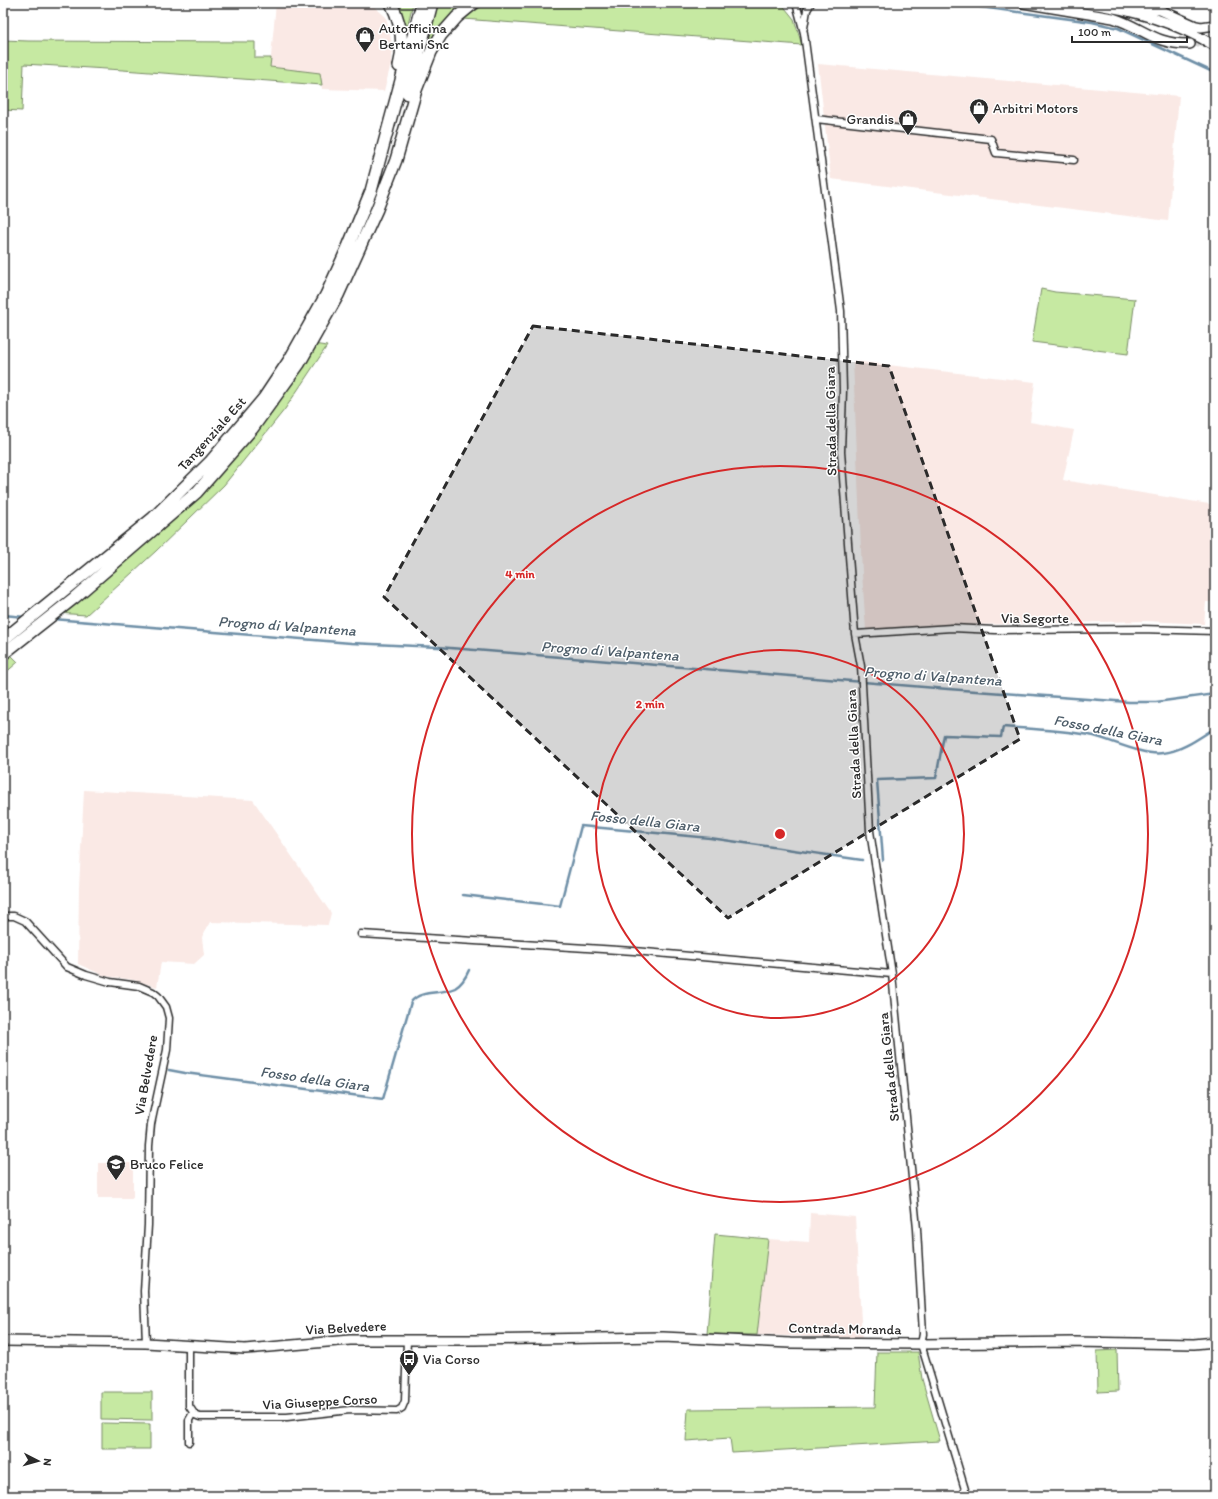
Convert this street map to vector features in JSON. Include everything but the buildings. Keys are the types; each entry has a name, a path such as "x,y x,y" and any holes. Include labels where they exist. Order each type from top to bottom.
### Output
{"highway":[{"path":"371,191 402,56 398,18 391,3"},
{"path":"371,191 422,3"},
{"path":"377,209 432,3"},
{"path":"377,209 396,160 416,90 431,52 441,36 457,17 474,3"},
{"name":"Tangenziale Est","path":"3,640 154,518 210,462 264,398 290,359 326,295 371,191"},
{"name":"Tangenziale Est","path":"3,653 74,598 197,492 252,428 299,364 338,295 377,209"}],"street":[{"name":"Strada della Giara","path":"796,3 804,33 841,311 843,390 841,452 855,634 862,666 870,831 892,974 917,1229 923,1334 921,1344"},
{"name":"Strada della Giara","path":"804,33 808,10 811,3"},
{"path":"1023,3 1113,18 1166,42 1174,44 1190,44"},
{"path":"1084,3 1160,10 1196,26 1201,27 1215,25"},
{"path":"1128,7 1175,25 1215,46"},
{"path":"1146,9 1175,20 1206,34 1215,40"},
{"path":"816,119 990,139 996,153 1074,160"},
{"name":"Via Segorte","path":"855,634 952,628 995,630 1140,629 1215,631"},
{"name":"Via Belvedere","path":"3,916 14,916 25,921 67,966 86,975 110,982 139,986 153,992 166,1007 170,1018 167,1050 149,1146 148,1225 144,1291 146,1343"},
{"path":"361,934 634,951 892,974"},
{"name":"Contrada Moranda","path":"475,1340 663,1337 790,1342 921,1344 1075,1342 1194,1344 1215,1342"},
{"name":"Via Giuseppe Corso","path":"193,1413 200,1417 287,1417 350,1410 396,1411 402,1408 405,1401 407,1339"},
{"name":"Via Belvedere","path":"3,1341 146,1343 245,1349 350,1340 475,1340"},
{"path":"921,1344 967,1496"},
{"path":"188,1442 189,1420 193,1413 189,1406 189,1346"}],"highlighted area":[{"path":"533,326 889,366 1020,739 728,918 384,597"}],"shaded area":[{"path":"276,3 370,3 386,17 393,49 384,91 322,89 320,73 270,67"},
{"path":"818,64 1179,96 1168,221 831,179"},
{"path":"853,361 1035,382 1030,422 1074,430 1063,480 1215,505 1215,602 1206,602 1204,624 1147,621 914,626 866,630 862,573"},
{"path":"84,790 253,800 331,913 328,925 210,922 202,937 204,955 194,964 161,962 157,987 134,980 105,976 78,964 79,888"},
{"name":"Bruco Felice","path":"98,1163 133,1163 133,1198 98,1198"},
{"path":"810,1213 855,1217 862,1338 757,1335 768,1239 809,1242"}],"green space":[{"path":"393,3 413,3 404,40"},
{"path":"437,3 468,3 421,65"},
{"path":"487,3 781,3 794,19 802,45 463,19"},
{"path":"3,40 255,42 255,58 271,58 270,67 320,73 322,85 24,64 22,111 3,110"},
{"path":"1041,289 1055,292 1135,299 1128,354 1032,342"},
{"path":"313,344 327,346 285,409 224,485 156,551 86,615 57,613 207,486"},
{"path":"11,655 18,662 3,675 3,661"},
{"path":"715,1234 768,1239 757,1335 707,1334"},
{"path":"1117,1350 1118,1391 1098,1392 1097,1351"},
{"path":"877,1352 918,1352 922,1379 940,1441 732,1453 730,1438 686,1441 688,1409 875,1407"},
{"path":"101,1392 152,1392 152,1420 101,1419"},
{"path":"102,1423 150,1424 150,1449 102,1449"}],"waterway":[{"path":"951,3 1092,22 1118,28 1215,73"},
{"name":"Progno di Valpantena","path":"3,615 25,617"},
{"name":"Progno di Valpantena","path":"53,619 351,643 438,647 948,689 1129,702 1156,702 1215,694"},
{"name":"Fosso della Giara","path":"883,860 877,780 936,778 944,735 1001,737 1003,727 1048,730 1094,736 1138,750 1163,753 1184,747 1215,728"},
{"name":"Fosso della Giara","path":"463,895 560,906 581,826 710,838 862,860"},
{"name":"Fosso della Giara","path":"169,1070 383,1099 411,1002 420,995 455,988 464,980 469,970"}],"tunnel":[{"path":"1190,44 1215,37"}],"place":[{"name":"Autofficina Bertani Snc","path":"365,53"},
{"name":"Arbitri Motors","path":"979,125"},
{"name":"Grandis","path":"908,136"},
{"name":"Bruco Felice","path":"116,1181"},
{"name":"Via Corso","path":"409,1376"}]}
